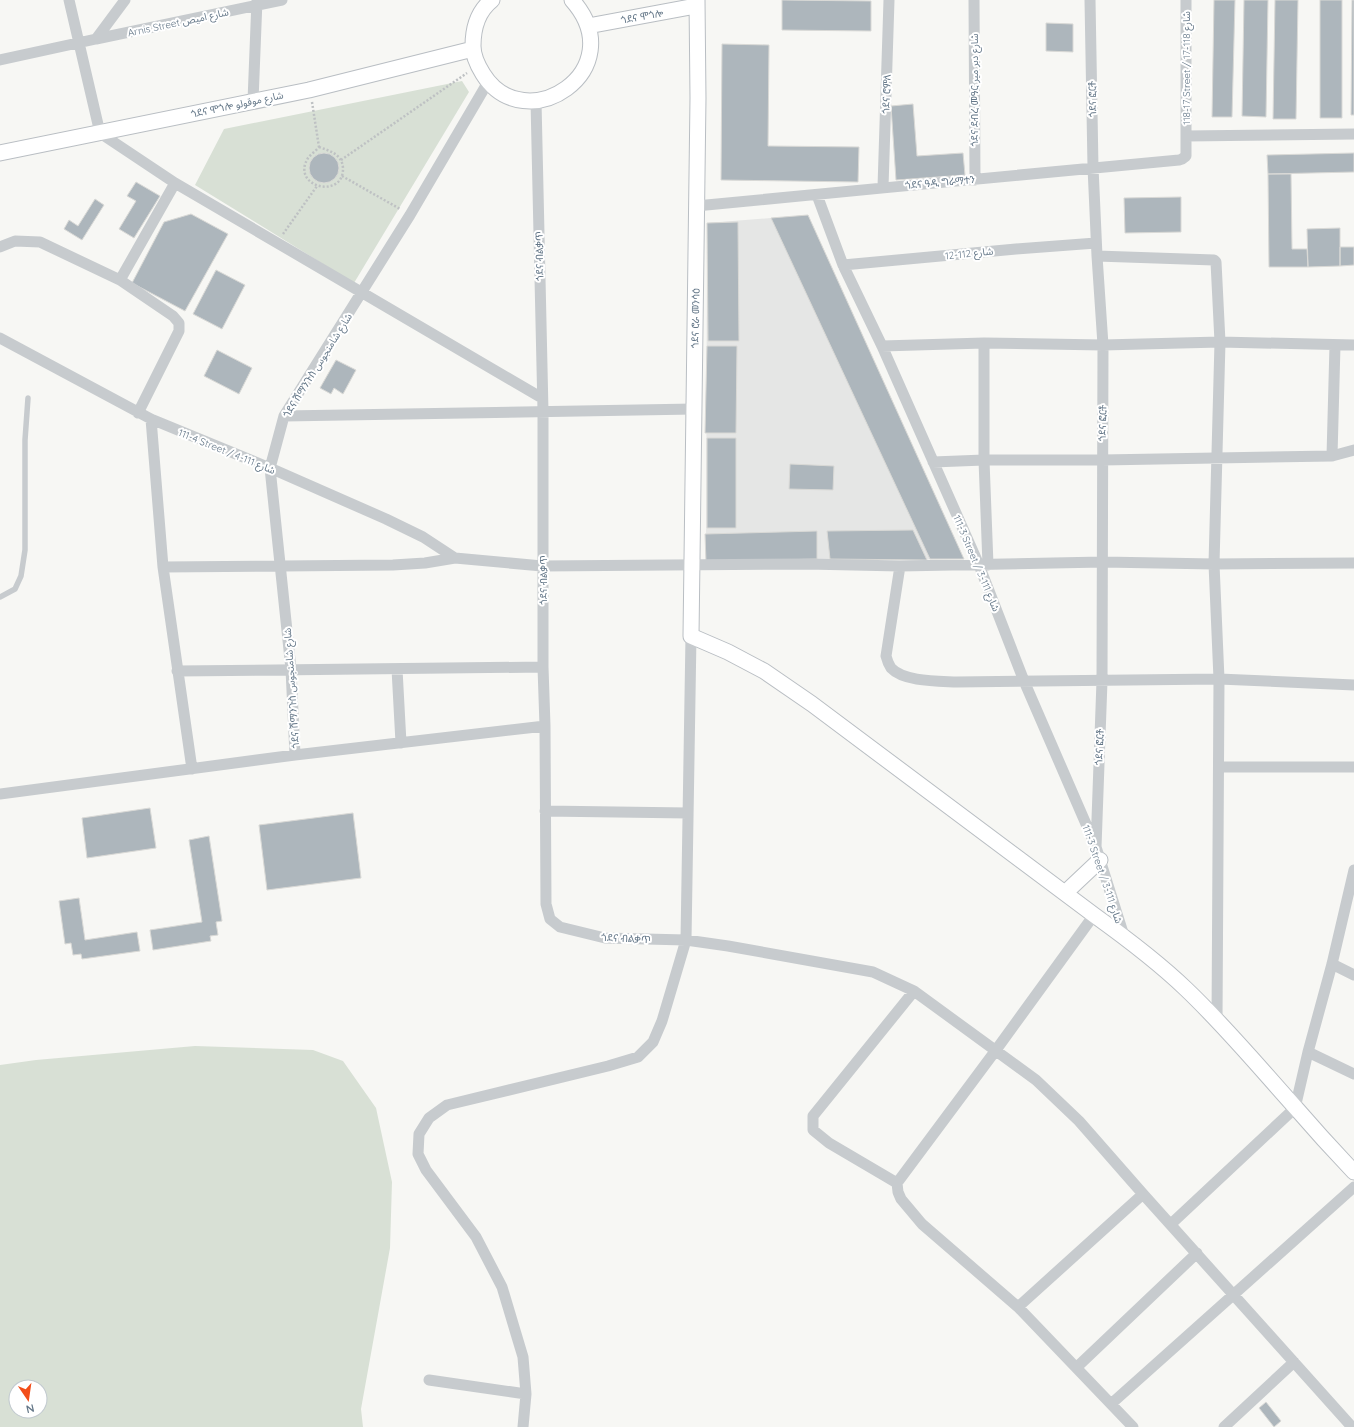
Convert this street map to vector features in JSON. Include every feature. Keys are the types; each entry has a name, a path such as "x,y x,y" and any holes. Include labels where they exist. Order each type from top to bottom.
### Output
{"main road":[{"path":"492,0 488,3 477,20 473,37 473,49 478,65 488,82 502,93 519,100 536,101 553,97 568,88 580,76 588,60 591,43 588,26 581,10 572,0"},
{"name":"ጎደና ሞጎሎ","path":"588,26 696,3"},
{"name":"ጎደና ሮራ መንሳዕ","path":"691,636 698,98 696,3"},
{"name":"ጎደና ሞጎሎ شارع موقولو","path":"0,153 309,90 473,49"},
{"path":"691,636 728,652 770,675 812,704 1094,916 1124,936 1185,988 1254,1060 1295,1108 1354,1172"},
{"path":"1064,893 1098,853"}],"street":[{"path":"69,0 100,133 175,183 542,398"},
{"path":"96,39 125,0"},
{"name":"Arnis Street شارع اميص","path":"0,60 257,3 282,0"},
{"name":"ጎደና ሮምለ","path":"882,187 889,0"},
{"name":"ጎደና ደብረ መዓር شارع دبر مير","path":"974,0 975,180"},
{"name":"ጎደና ፎርቶ","path":"1090,0 1093,168 1096,243 1103,345 1102,681 1098,853"},
{"name":"118-17 Street / شارع 118-17","path":"1184,158 1186,156 1186,0"},
{"path":"253,101 257,3"},
{"name":"ጎደና ሽማንጉስ شارع شامنجوس","path":"296,755 292,669 270,468 284,416 410,215 488,82"},
{"name":"ጎደና ብልቃጥ","path":"536,101 543,411 542,566 546,904 550,919 560,927 605,938 686,940 873,972 914,991 1036,1080 1079,1120 1143,1194 1294,1362 1351,1422"},
{"path":"1186,136 1354,134"},
{"name":"ጎደና ዓዲ ግራማተን","path":"696,206 817,195 882,187 975,180 1179,160 1184,158"},
{"path":"120,280 175,183"},
{"name":"111-3 Street / شارع 111-3","path":"817,195 843,265 882,346 933,462 983,565 1024,681 1098,853 1124,936"},
{"path":"0,246 14,241 40,242 120,280 174,316 179,323 179,331 138,413"},
{"name":"شارع 112-12","path":"843,265 1016,248 1096,243"},
{"path":"1097,256 1215,261 1220,342 1214,564 1219,680 1217,1021"},
{"name":"111-4 Street / شارع 111-4","path":"0,338 138,413 386,518 423,537 455,558"},
{"path":"882,346 984,343 1103,345 1220,342 1354,345"},
{"path":"983,565 984,343"},
{"path":"1332,456 1335,345"},
{"path":"284,416 694,409"},
{"path":"151,419 163,567 192,769"},
{"path":"933,462 984,460 1102,460 1332,456 1354,450"},
{"path":"163,567 393,565 425,563 455,558 542,566 807,564 900,566 1103,562 1214,564 1354,563"},
{"path":"900,566 886,656 891,667 901,674 918,679 957,682 1219,680 1354,685"},
{"path":"523,1427 526,1394 523,1357 502,1287 476,1237 426,1170 418,1154 419,1134 428,1118 446,1105 608,1066 638,1057 653,1042 662,1021 686,940 691,636"},
{"path":"177,671 292,669 397,670 543,667"},
{"path":"397,670 401,743"},
{"path":"0,794 296,755 545,726"},
{"path":"1219,767 1354,767"},
{"path":"545,811 688,813"},
{"path":"1171,1224 1295,1108 1308,1052 1352,886 1354,870"},
{"path":"1094,916 897,1182 898,1192 901,1199 922,1224 1018,1307 1133,1427"},
{"path":"1332,964 1354,975"},
{"path":"897,1182 829,1143 813,1130 812,1124 813,1116 914,991"},
{"path":"1308,1052 1354,1074"},
{"path":"1111,1404 1354,1187"},
{"path":"1018,1307 1143,1194"},
{"path":"1077,1368 1197,1254"},
{"path":"1224,1427 1294,1362"},
{"path":"429,1380 526,1394"}],"lane":[{"path":"0,597 15,589 21,576 25,550 25,440 28,398"}],"path":[{"path":"341,160 478,65"},
{"path":"309,90 319,147"},
{"path":"319,147 335,153 343,165 342,176 329,187 317,186 308,180 305,169 307,159 319,147"},
{"path":"342,176 410,215"},
{"path":"277,242 317,186"}],"shaded area":[{"path":"462,81 469,92 354,283 195,185 224,129"},
{"path":"808,215 964,559 706,562 707,223"},
{"path":"195,1046 313,1050 343,1061 376,1108 392,1182 390,1248 361,1409 363,1427 0,1427 0,1065 36,1060"}],"building":[{"path":"782,0 871,1 871,31 782,30"},
{"path":"1214,0 1235,0 1232,117 1212,117"},
{"path":"1244,0 1268,0 1266,117 1242,116"},
{"path":"1275,0 1298,0 1296,119 1273,119"},
{"path":"1320,0 1342,0 1342,118 1320,118"},
{"path":"1352,0 1354,0 1354,115 1351,115"},
{"path":"1046,23 1073,24 1073,52 1046,51"},
{"path":"722,44 769,45 768,146 859,147 858,182 721,180"},
{"path":"913,104 917,156 963,153 965,175 896,180 891,106"},
{"path":"324,153 335,157 339,168 335,179 324,183 313,179 309,168 313,157"},
{"path":"1354,153 1354,172 1268,174 1267,155"},
{"path":"1268,174 1291,174 1292,249 1307,249 1308,267 1269,267"},
{"path":"136,182 160,196 134,238 119,229 136,201 127,196"},
{"path":"1181,197 1181,232 1125,233 1124,198"},
{"path":"95,199 104,205 82,240 64,229 69,220 78,226"},
{"path":"191,214 228,234 185,311 132,283 164,222"},
{"path":"808,215 964,559 930,559 771,218"},
{"path":"738,222 739,341 708,341 707,223"},
{"path":"1340,228 1340,266 1308,267 1307,229"},
{"path":"1340,247 1354,247 1354,265 1340,266"},
{"path":"216,270 245,285 222,329 193,314"},
{"path":"707,346 737,346 736,433 705,433"},
{"path":"217,350 252,368 239,394 204,376"},
{"path":"336,360 356,370 343,394 334,388 331,394 320,388"},
{"path":"707,438 736,438 736,528 707,528"},
{"path":"790,464 834,466 833,490 789,489"},
{"path":"913,530 927,560 830,559 827,531"},
{"path":"817,531 817,559 706,562 705,534"},
{"path":"150,808 156,848 87,858 82,818"},
{"path":"353,813 361,878 267,890 259,825"},
{"path":"209,836 222,921 216,922 218,935 210,936 211,941 153,950 150,930 202,922 189,840"},
{"path":"79,898 85,940 137,932 140,951 82,959 81,954 73,955 71,943 65,944 59,901"},
{"path":"1266,1402 1281,1421 1274,1427 1259,1408"}]}
